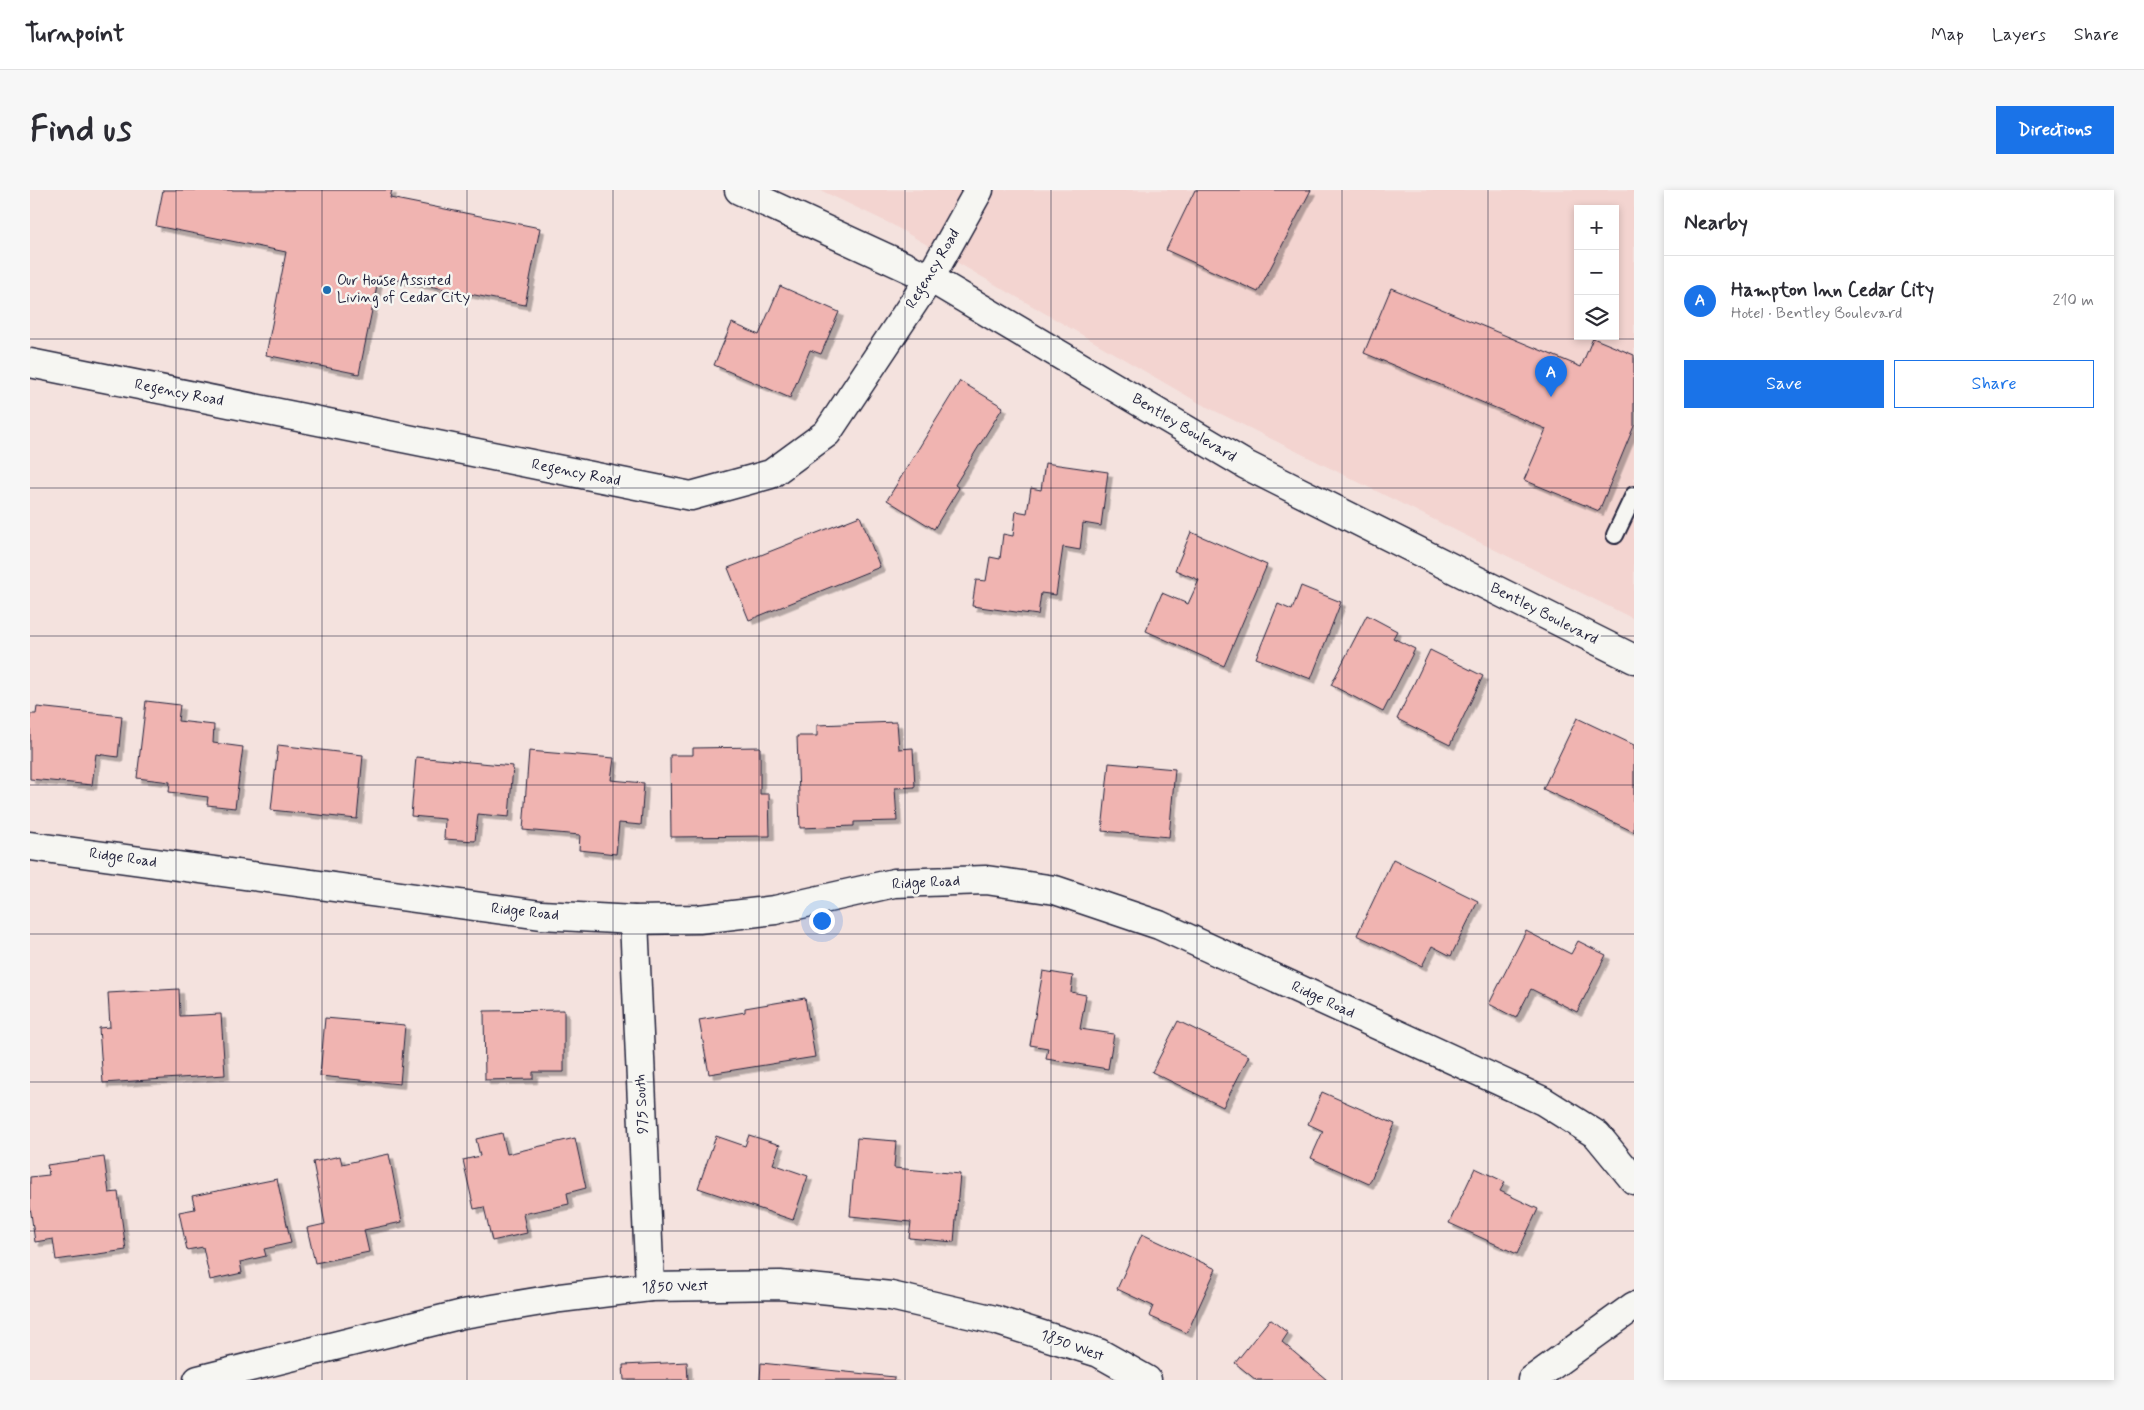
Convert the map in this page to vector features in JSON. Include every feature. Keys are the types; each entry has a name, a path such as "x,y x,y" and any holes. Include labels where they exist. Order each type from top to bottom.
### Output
{"street":[{"name":"Bentley Boulevard","path":"739,190 930,278 1246,465 1634,659"},
{"name":"Regency Road","path":"30,363 691,496 771,474 827,432 930,278 979,190"},
{"name":"Ridge Road","path":"30,846 541,915 634,920 699,919 775,910 894,883 986,880 1055,890 1159,925 1543,1101 1597,1135 1634,1180"},
{"name":"975 South","path":"634,920 650,1287"},
{"name":"1850 West","path":"198,1380 463,1314 560,1298 650,1287 780,1285 891,1296 995,1320 1099,1353 1147,1380"},
{"path":"1532,1380 1634,1306"}],"lane":[{"path":"1615,535 1634,495"}],"shaded area":[{"path":"820,190 1634,190 1634,619 1201,404 891,224"}],"building":[{"name":"Our House Assisted Living of Cedar City","path":"163,190 392,190 390,198 540,228 525,305 379,276 359,374 266,355 286,252 156,226"},
{"path":"1195,190 1311,190 1258,292 1166,250"},
{"path":"780,286 839,312 821,354 810,350 790,398 714,365 732,323 759,335"},
{"path":"1391,288 1581,367 1592,340 1598,340 1634,355 1634,426 1599,511 1524,480 1546,429 1364,353"},
{"path":"960,381 1003,407 955,485 959,488 934,529 887,500"},
{"path":"1045,463 1108,472 1101,526 1083,523 1080,550 1063,547 1056,595 1041,593 1038,615 972,606 976,580 986,581 990,557 1000,559 1003,534 1013,536 1016,511 1027,513 1031,488 1041,490"},
{"path":"860,516 880,567 749,620 728,568"},
{"path":"1191,532 1267,565 1224,666 1146,631 1162,593 1188,604 1199,580 1175,570"},
{"path":"1301,586 1341,602 1311,679 1256,658 1278,604 1292,610"},
{"path":"1367,615 1397,631 1393,638 1415,649 1383,712 1331,685"},
{"path":"1430,650 1483,676 1450,745 1397,719"},
{"path":"146,701 180,705 178,721 214,725 213,743 243,747 235,808 207,805 208,797 169,792 170,782 137,778"},
{"path":"37,707 122,716 118,757 96,754 92,785 30,779 30,714 36,714"},
{"path":"1577,718 1634,745 1634,832 1543,789"},
{"path":"897,722 899,749 913,748 915,787 895,788 897,821 854,822 854,826 800,828 797,736 817,736 817,725"},
{"path":"278,745 363,755 357,819 271,810"},
{"path":"760,747 760,794 769,794 770,836 671,837 670,755 693,755 693,748"},
{"path":"529,751 614,758 611,780 644,783 641,825 619,823 616,854 579,850 580,835 523,830"},
{"path":"416,757 513,766 509,817 478,814 475,841 444,839 445,819 411,816"},
{"path":"1109,763 1175,769 1169,837 1102,831"},
{"path":"1393,859 1478,901 1451,956 1432,946 1422,966 1357,935"},
{"path":"1526,931 1571,954 1578,941 1606,955 1577,1012 1531,989 1516,1018 1489,1004"},
{"path":"1043,971 1073,976 1071,992 1086,995 1080,1029 1114,1034 1108,1069 1046,1059 1048,1048 1030,1045"},
{"path":"179,989 180,1016 221,1014 225,1075 103,1083 99,1028 110,1027 108,993"},
{"path":"805,998 815,1057 709,1074 699,1020 745,1012 745,1008"},
{"path":"564,1010 564,1072 533,1072 533,1079 485,1080 484,1011"},
{"path":"325,1018 405,1025 400,1084 320,1076"},
{"path":"1178,1021 1249,1056 1223,1107 1152,1072"},
{"path":"1322,1092 1395,1124 1369,1184 1311,1158 1323,1131 1308,1124"},
{"path":"502,1133 507,1154 575,1138 586,1188 567,1193 569,1204 523,1214 527,1233 492,1241 484,1207 474,1209 463,1160 480,1156 476,1139"},
{"path":"749,1135 780,1145 773,1164 808,1176 793,1220 698,1188 716,1136 745,1146"},
{"path":"857,1138 896,1141 894,1168 960,1174 954,1242 909,1238 911,1222 850,1216"},
{"path":"389,1154 402,1222 364,1230 369,1252 315,1263 307,1228 325,1224 313,1162 340,1156 342,1164"},
{"path":"104,1157 109,1193 118,1192 126,1250 56,1260 53,1239 35,1242 30,1206 30,1177 49,1175 47,1165"},
{"path":"1475,1168 1505,1182 1500,1191 1538,1209 1517,1254 1449,1223"},
{"path":"277,1179 291,1243 264,1249 266,1256 240,1262 242,1273 210,1280 203,1247 187,1250 179,1212 195,1209 192,1196"},
{"path":"1142,1234 1216,1269 1187,1333 1149,1316 1153,1306 1117,1289"},
{"path":"1270,1319 1288,1333 1282,1342 1327,1380 1256,1380 1235,1363"},
{"path":"687,1362 688,1380 624,1380 623,1365"},
{"path":"761,1363 894,1377 894,1380 760,1380"}],"place":[{"name":"Our House Assisted Living of Cedar City","path":"327,290"},
{"name":"Hampton Inn Cedar City","path":"1551,397"}]}
